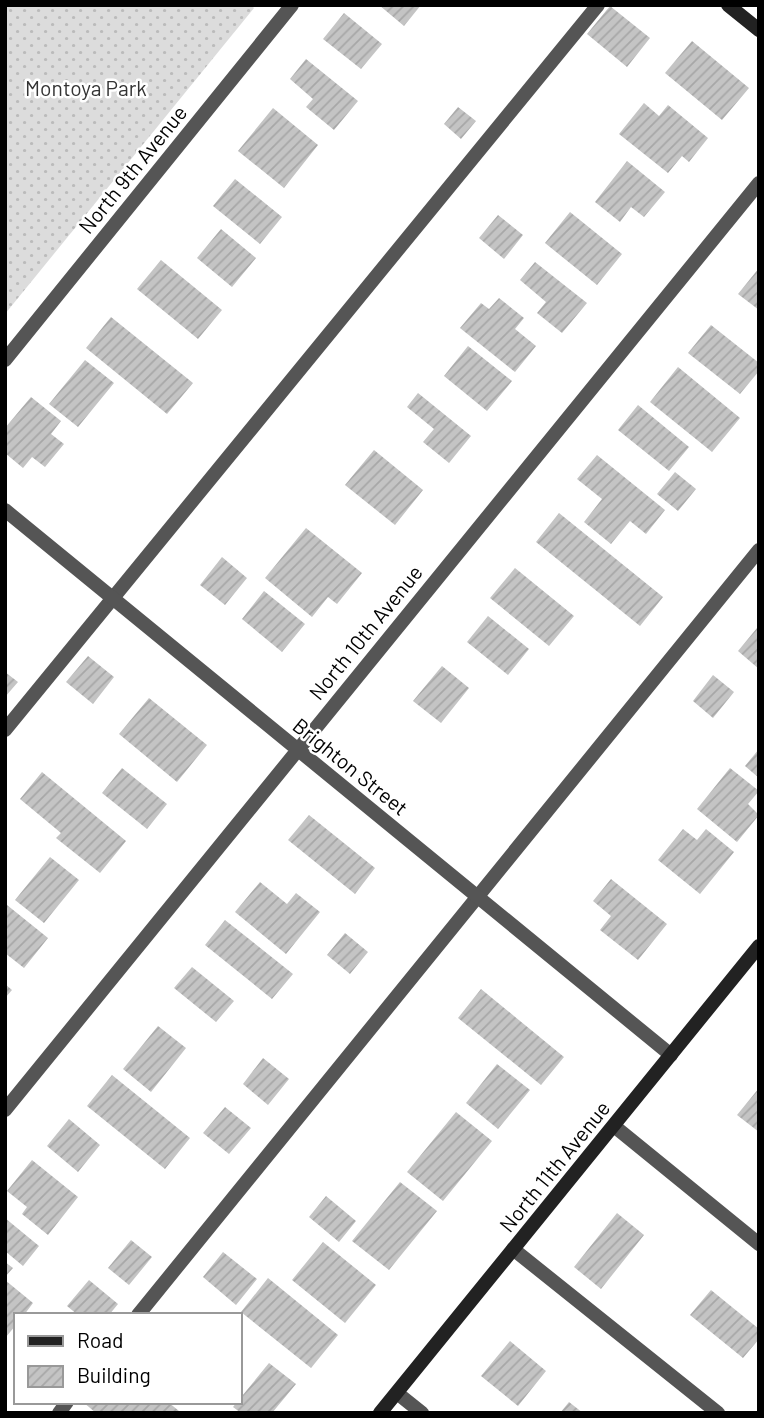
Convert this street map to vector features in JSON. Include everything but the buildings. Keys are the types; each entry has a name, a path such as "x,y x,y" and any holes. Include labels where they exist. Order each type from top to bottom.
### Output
{"street":[{"name":"North 9th Avenue","path":"5,360 292,5"},
{"path":"5,730 598,5"},
{"path":"728,5 759,30"},
{"name":"North 10th Avenue","path":"5,1110 759,183"},
{"name":"Brighton Street","path":"5,510 671,1055"},
{"path":"140,1313 759,550"},
{"name":"North 11th Avenue","path":"380,1413 759,946"},
{"path":"614,1126 759,1244"},
{"path":"513,1249 718,1413"},
{"path":"397,1393 422,1413"}],"green space":[{"name":"Montoya Park","path":"5,5 251,5 254,8 5,314"}]}
